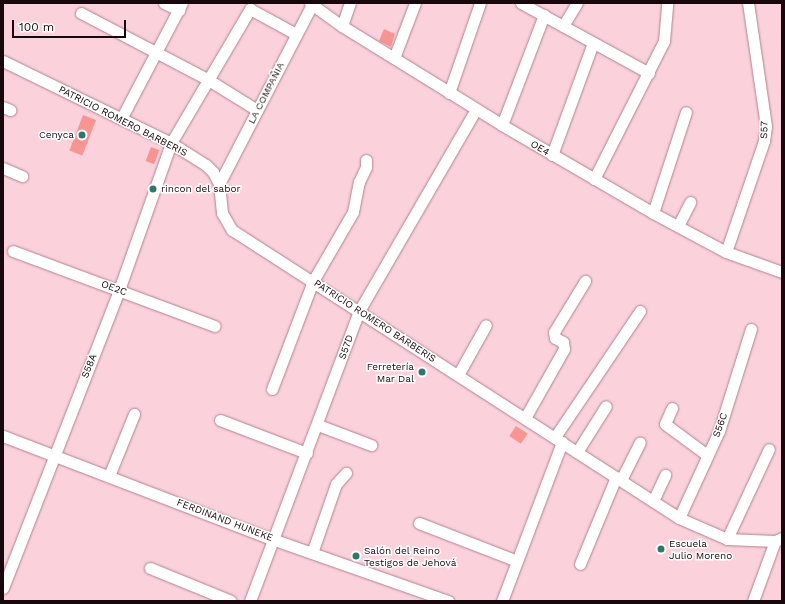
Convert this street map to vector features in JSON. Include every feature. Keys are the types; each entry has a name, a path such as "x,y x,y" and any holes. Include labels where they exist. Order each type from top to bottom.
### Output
{"street":[{"path":"121,119 181,6 164,3"},
{"name":"OE4","path":"312,3 342,26 449,93 552,155 653,213 726,252 782,272"},
{"name":"LA COMPAÑIA","path":"219,184 312,3"},
{"path":"342,26 350,3"},
{"path":"394,58 416,3"},
{"path":"449,93 480,3"},
{"path":"521,3 649,73"},
{"path":"563,26 577,3"},
{"path":"594,179 664,41 667,3"},
{"name":"S57","path":"726,252 764,141 766,126 748,3"},
{"name":"S58A","path":"3,588 119,290 171,143 250,9 296,34"},
{"path":"81,13 207,80 257,110"},
{"path":"502,125 544,15"},
{"path":"552,155 594,43"},
{"name":"PATRICIO ROMERO BARBERIS","path":"3,61 171,143 206,165 213,172 219,184 222,213 232,230 679,518 727,539 778,539"},
{"name":"S57D","path":"250,601 272,539 318,425 359,311 476,109"},
{"path":"653,213 686,112"},
{"path":"272,389 313,281 353,212 359,182 366,167 366,160"},
{"path":"3,168 22,176"},
{"path":"678,226 690,202"},
{"name":"OE2C","path":"13,251 215,326"},
{"path":"525,418 564,349 563,342 555,338 554,332 585,281"},
{"path":"502,601 558,440 640,310"},
{"path":"458,375 486,325"},
{"name":"S56C","path":"679,518 719,431 751,329"},
{"path":"577,452 606,406"},
{"path":"672,408 665,424 708,455"},
{"path":"110,476 134,414"},
{"path":"220,420 307,453"},
{"path":"318,425 371,445"},
{"name":"FERDINAND HUNEKE","path":"3,436 272,539 448,601"},
{"path":"580,564 618,479 640,442"},
{"path":"727,539 769,449"},
{"path":"312,553 336,484 346,473"},
{"path":"653,501 665,474"},
{"path":"420,523 517,561"},
{"path":"753,601 778,539"},
{"path":"150,568 231,601"}],"building":[{"path":"384,29 395,34 391,47 379,41"},
{"name":"Cenyca","path":"83,115 96,120 82,155 69,150"},
{"path":"151,147 159,150 154,164 146,161"},
{"path":"516,426 528,434 521,444 509,436"}],"place":[{"name":"Cenyca","path":"82,135"},
{"name":"rincon del sabor","path":"153,189"},
{"name":"Ferretería Mar Dal","path":"422,372"},
{"name":"Escuela Julio Moreno","path":"661,549"},
{"name":"Salón del Reino Testigos de Jehová","path":"356,556"}]}
